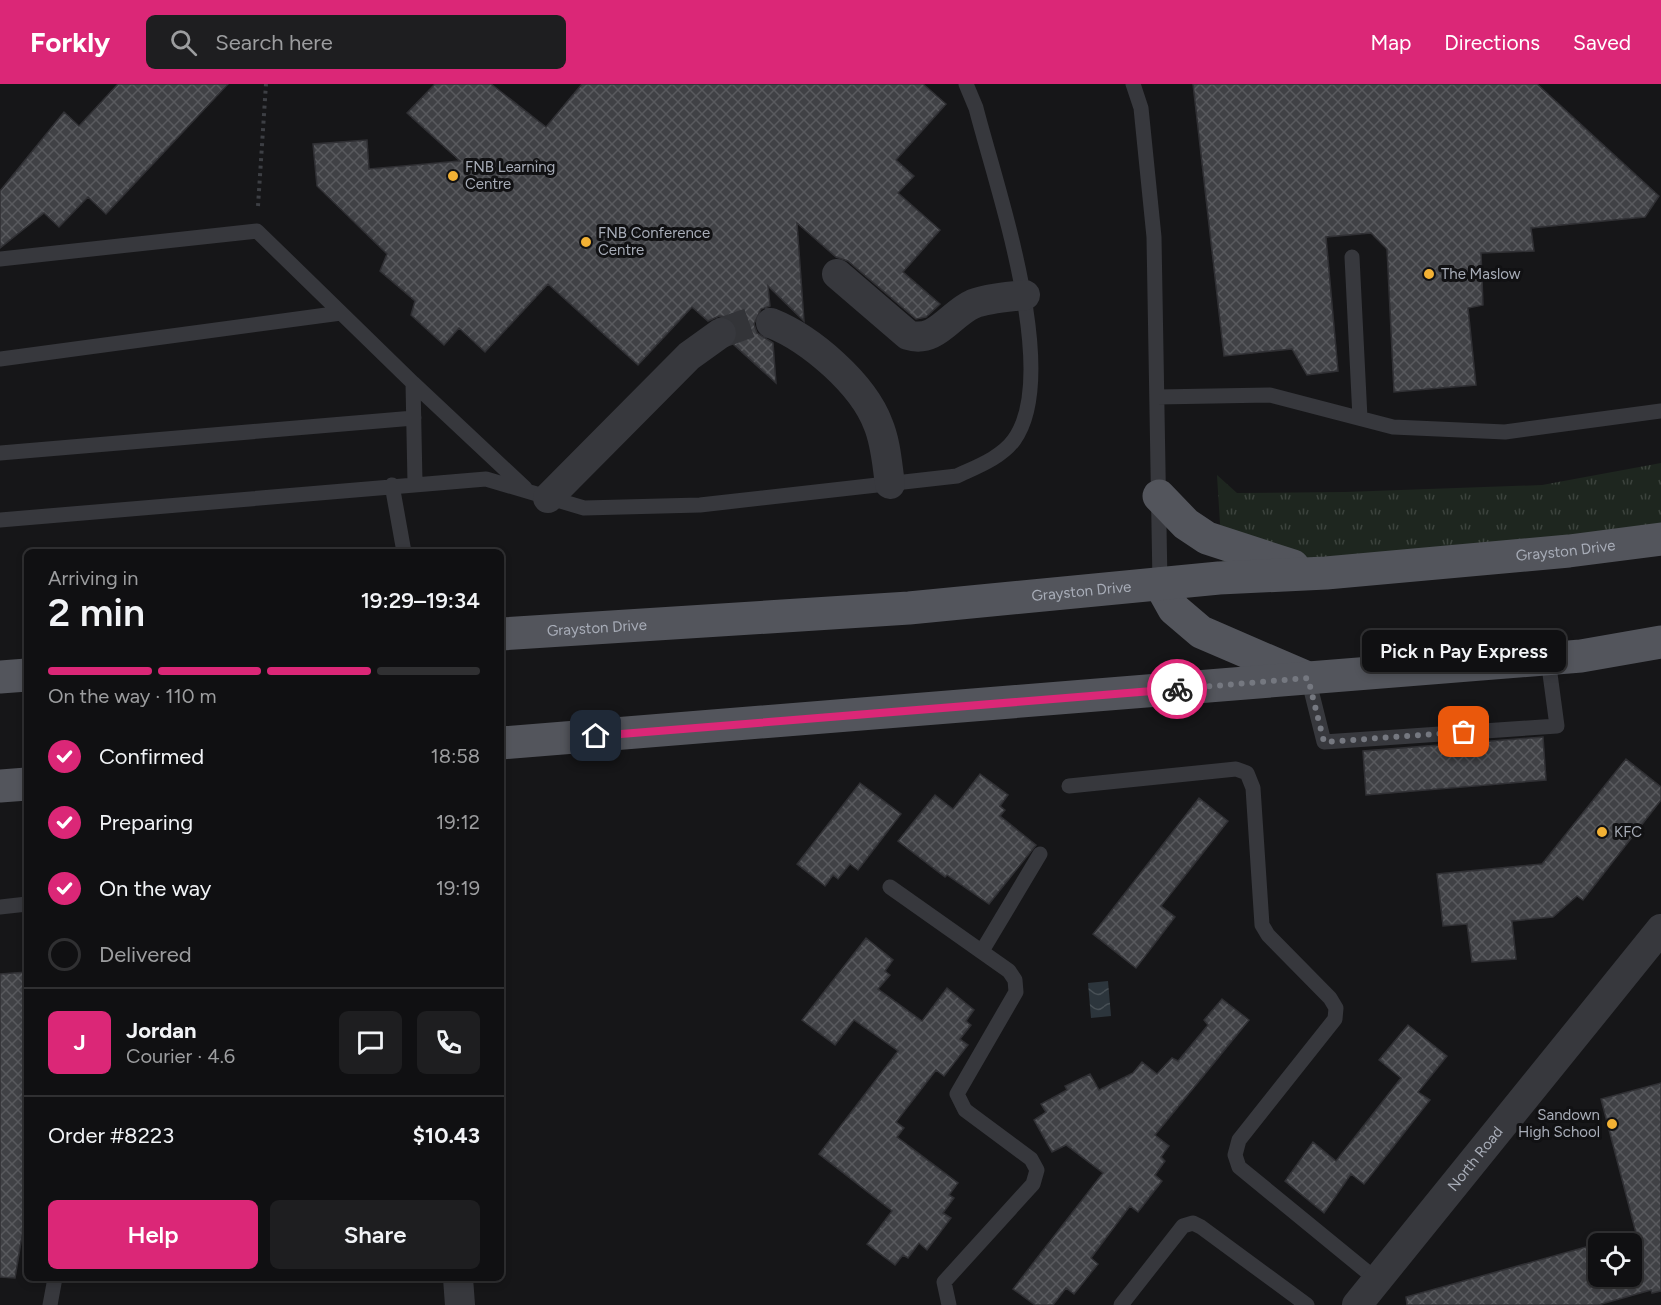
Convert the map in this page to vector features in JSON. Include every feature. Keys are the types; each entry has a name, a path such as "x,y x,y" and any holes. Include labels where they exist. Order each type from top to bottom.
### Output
{"main road":[{"path":"1159,496 1186,524 1207,538 1284,565 1326,573"},
{"name":"Grayston Drive","path":"504,634 909,608 1219,578 1326,573 1569,551 1661,539"},
{"path":"1160,584 1174,609 1201,632 1308,678"},
{"path":"504,743 1581,657 1661,642"},
{"path":"0,677 24,675"},
{"path":"0,786 24,784"}],"street":[{"path":"837,274 908,335 917,338 934,333 975,303 1025,295"},
{"path":"771,323 794,334 818,351 856,390 879,425 891,484"},
{"path":"537,493 689,357 721,333"},
{"name":"North Road","path":"1357,1305 1659,934"},
{"path":"458,1281 460,1305"}],"lane":[{"path":"0,520 392,485 486,479 584,508 690,505 957,476 994,458 1014,440 1030,401 1033,376 1025,295 976,108 966,84"},
{"path":"1133,84 1141,108 1154,237 1160,584"},
{"path":"0,259 256,231 413,382 537,493"},
{"path":"1352,257 1360,418"},
{"path":"0,359 341,312"},
{"path":"413,382 416,483"},
{"path":"1157,397 1270,395 1394,427 1505,432 1661,411"},
{"path":"0,453 414,418"},
{"path":"392,485 403,549"},
{"path":"1308,678 1324,742 1557,726 1548,659"},
{"path":"1069,786 1236,770 1247,773 1253,788 1262,925 1268,935 1330,998 1336,1008 1335,1019 1239,1140 1235,1155 1239,1167 1377,1281"},
{"path":"982,951 1040,854"},
{"path":"890,887 1009,971 1015,980 1016,992 957,1094 965,1110 1031,1160 1037,1170 1033,1184 944,1282 949,1305"},
{"path":"0,907 24,904"},
{"path":"1120,1305 1183,1226 1193,1224 1202,1227 1307,1305"},
{"path":"50,1305 54,1281"}],"path":[{"path":"256,231 266,84"}],"green space":[{"path":"1661,463 1661,537 1224,589 1217,475 1237,493 1345,492 1542,485"}],"water":[{"path":"1108,981 1111,1016 1091,1018 1088,983"}],"building":[{"path":"118,84 228,84 106,214 88,197 59,227 44,213 0,248 0,191 64,112 79,126"},
{"name":"FNB Conference Centre","path":"435,84 491,84 546,127 582,84 923,84 946,104 896,160 914,176 898,193 940,230 903,272 940,304 926,317 916,319 848,261 836,257 797,223 804,321 768,286 770,306 761,309 754,324 757,333 773,343 776,383 733,344 738,331 735,322 728,317 719,316 708,321 692,307 638,365 548,284 485,352 459,328 444,345 411,315 415,301 380,271 387,254 317,186 313,144 367,140 369,169 460,161 407,113"},
{"path":"1193,84 1537,84 1659,196 1645,217 1531,228 1534,251 1481,253 1483,305 1468,308 1476,385 1394,392 1387,249 1371,233 1326,237 1338,371 1307,375 1292,349 1224,356"},
{"path":"1543,737 1546,780 1366,795 1363,751"},
{"name":"KFC","path":"1626,759 1661,787 1661,800 1583,900 1577,896 1553,917 1512,921 1516,959 1472,962 1467,924 1443,926 1437,874 1542,864"},
{"path":"980,774 1008,795 1000,806 1005,810 1000,816 1036,845 989,904 947,875 945,877 898,841 935,795 953,809"},
{"path":"860,783 901,814 858,870 850,864 838,879 833,875 825,886 797,864"},
{"path":"1199,798 1228,821 1161,906 1175,917 1136,968 1093,934"},
{"path":"866,938 893,960 885,971 890,975 878,989 922,1021 947,988 974,1010 966,1021 971,1025 960,1039 968,1045 944,1076 936,1070 896,1122 904,1128 897,1137 958,1183 949,1195 954,1198 943,1213 951,1218 927,1250 919,1243 908,1258 903,1255 895,1265 867,1244 892,1211 819,1154 898,1051 854,1020 835,1045 802,1020"},
{"path":"24,972 24,1224 15,1278 0,1277 0,974"},
{"path":"1222,999 1249,1020 1155,1135 1169,1146 1161,1157 1165,1161 1155,1175 1162,1181 1138,1212 1130,1206 1091,1258 1098,1264 1074,1294 1066,1288 1053,1305 1035,1305 1013,1289 1103,1173 1066,1145 1052,1152 1034,1120 1046,1112 1041,1104 1067,1090 1065,1086 1090,1074 1099,1090 1133,1073 1142,1062 1157,1074 1172,1058 1178,1061 1208,1025 1204,1020"},
{"path":"1408,1025 1447,1056 1418,1092 1430,1100 1364,1184 1351,1174 1324,1213 1285,1181 1313,1142 1336,1161 1401,1078 1379,1060"},
{"path":"1661,1083 1661,1291 1652,1293 1651,1290 1598,1305 1407,1305 1406,1297 1588,1246 1588,1287 1642,1287 1642,1233 1636,1233 1601,1099"}],"tunnel":[{"path":"721,333 752,322 771,323"}],"way so far":[{"path":"1177,689 1308,678 1324,742 1464,732"}],"place":[{"name":"FNB Learning Centre","path":"453,176"},
{"name":"FNB Conference Centre","path":"586,242"},
{"name":"The Maslow","path":"1429,274"},
{"name":"Pick n Pay Express","path":"1464,732"},
{"name":"KFC","path":"1602,832"},
{"name":"Sandown High School","path":"1612,1124"}],"route":[{"path":"596,736 1177,689"}]}
